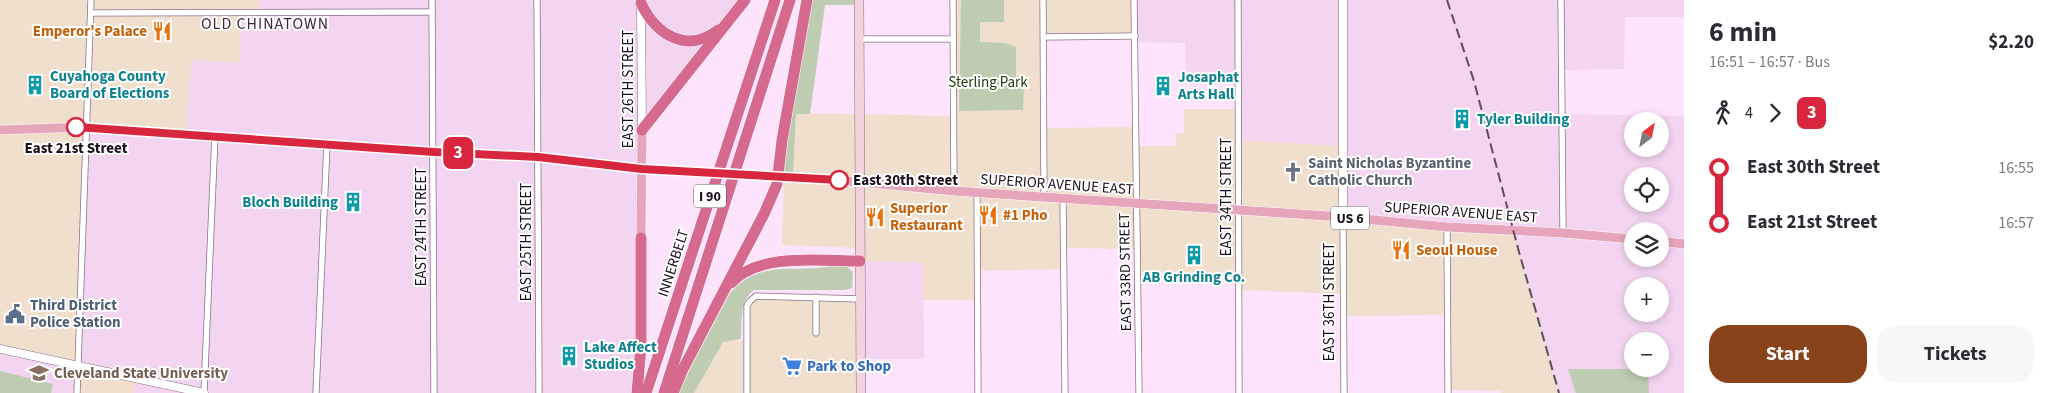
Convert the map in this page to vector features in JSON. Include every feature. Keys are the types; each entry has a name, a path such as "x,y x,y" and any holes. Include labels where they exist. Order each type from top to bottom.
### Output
{"highway":[{"path":"642,130 745,0"},
{"name":"INNERBELT","path":"646,393 774,0"},
{"name":"I 90","path":"664,393 790,0"},
{"path":"673,393 683,369 772,198 779,176 782,140 807,0"},
{"path":"641,2 655,26 662,32 678,39 697,40 706,37 726,24"},
{"path":"637,393 641,346 641,238"},
{"path":"724,290 743,272 761,264 800,261 860,261"}],"main road":[{"path":"859,0 861,393"},
{"name":"SUPERIOR AVENUE EAST","path":"0,130 86,127 434,152 538,157 642,169 779,176 1044,198 1343,217 1447,227 1563,232 1624,238"},
{"name":"EAST 26TH STREET","path":"641,238 642,130"},
{"path":"1669,242 1684,244"}],"street":[{"path":"77,393 91,0"},
{"name":"EAST 24TH STREET","path":"432,0 434,393"},
{"name":"EAST 25TH STREET","path":"537,0 539,393"},
{"path":"953,0 954,191"},
{"path":"1044,0 1044,198"},
{"name":"EAST 33RD STREET","path":"1134,0 1139,393"},
{"name":"EAST 34TH STREET","path":"1238,0 1239,393"},
{"name":"EAST 36TH STREET","path":"1343,0 1344,393"},
{"path":"1561,0 1563,232"},
{"name":"EAST 26TH STREET","path":"641,2 642,130"},
{"path":"91,13 432,12"},
{"path":"1044,37 1134,36"},
{"path":"860,39 953,39"},
{"path":"0,349 204,393 215,136"},
{"path":"316,393 327,144"},
{"path":"977,192 978,393"},
{"path":"1063,198 1065,393"},
{"path":"1447,227 1448,393"},
{"path":"747,393 747,306 756,296 861,299"},
{"path":"816,297 816,333"}],"shaded area":[{"path":"0,0 259,0 259,13 242,63 192,61 204,393 77,393 0,349"},
{"path":"259,0 745,0 642,130 637,393 133,393 136,379 78,367 77,393 0,393 0,349 77,367 85,127 185,133 192,60 240,63 241,13 259,13"},
{"path":"953,0 1134,0 1135,36 1044,37 1044,128 1136,127 1136,146 1176,146 1176,133 1184,133 1184,109 1238,109 1343,146 1513,231 1559,393 1501,393 1500,391 1448,390 1447,315 1343,316 1343,294 1238,290 1238,273 1137,272 1137,249 1064,248 1064,269 978,271 977,300 923,300 923,263 860,261 860,248 782,245 784,177 793,177 796,113 953,116"},
{"path":"1134,0 1684,0 1684,17 1625,17 1624,69 1562,70 1562,114 1624,115 1624,158 1669,158 1669,116 1684,116 1684,393 1559,393 1513,231 1343,217 1343,146 1238,140 1238,80 1186,80 1185,43 1135,42"},
{"path":"860,261 923,263 924,359 860,359"},
{"path":"756,296 861,299 861,393 693,393 718,340 746,341 747,306"}],"green space":[{"path":"807,0 859,0 860,5 825,5 810,114 796,114 793,177 779,176"},
{"name":"Sterling Park","path":"961,0 1004,0 1004,22 980,22 980,42 1005,43 1016,47 1016,76 1024,85 1023,110 959,111"},
{"path":"837,265 846,266 853,272 852,288 845,290 754,290 749,295 744,306 741,339 723,342 694,393 679,393 730,293 742,282 754,275 767,271 822,268"},
{"path":"1568,369 1624,369 1624,377 1648,377 1649,393 1576,393"},
{"path":"0,371 53,384 51,393 0,393"}],"railway":[{"path":"1447,0 1474,81 1519,252 1559,393"}],"bus line":[{"name":"3","path":"76,127 434,152 538,157 642,169 839,180"}],"place":[{"name":"Emperor's Palace","path":"162,31"},
{"name":"Cuyahoga County Board of Elections","path":"35,85"},
{"name":"Josaphat Arts Hall","path":"1163,86"},
{"name":"Tyler Building","path":"1462,119"},
{"name":"East 21st Street","path":"76,127"},
{"name":"Saint Nicholas Byzantine Catholic Church","path":"1293,172"},
{"name":"East 30th Street","path":"839,180"},
{"name":"Bloch Building","path":"353,202"},
{"name":"#1 Pho","path":"988,215"},
{"name":"Superior Restaurant","path":"875,217"},
{"name":"Seoul House","path":"1401,250"},
{"name":"AB Grinding Co.","path":"1194,255"},
{"name":"Third District Police Station","path":"15,314"},
{"name":"Lake Affect Studios","path":"569,356"},
{"name":"Park to Shop","path":"792,366"},
{"name":"Cleveland State University","path":"39,373"}],"district":[{"name":"OLD CHINATOWN","path":"265,23"}]}
